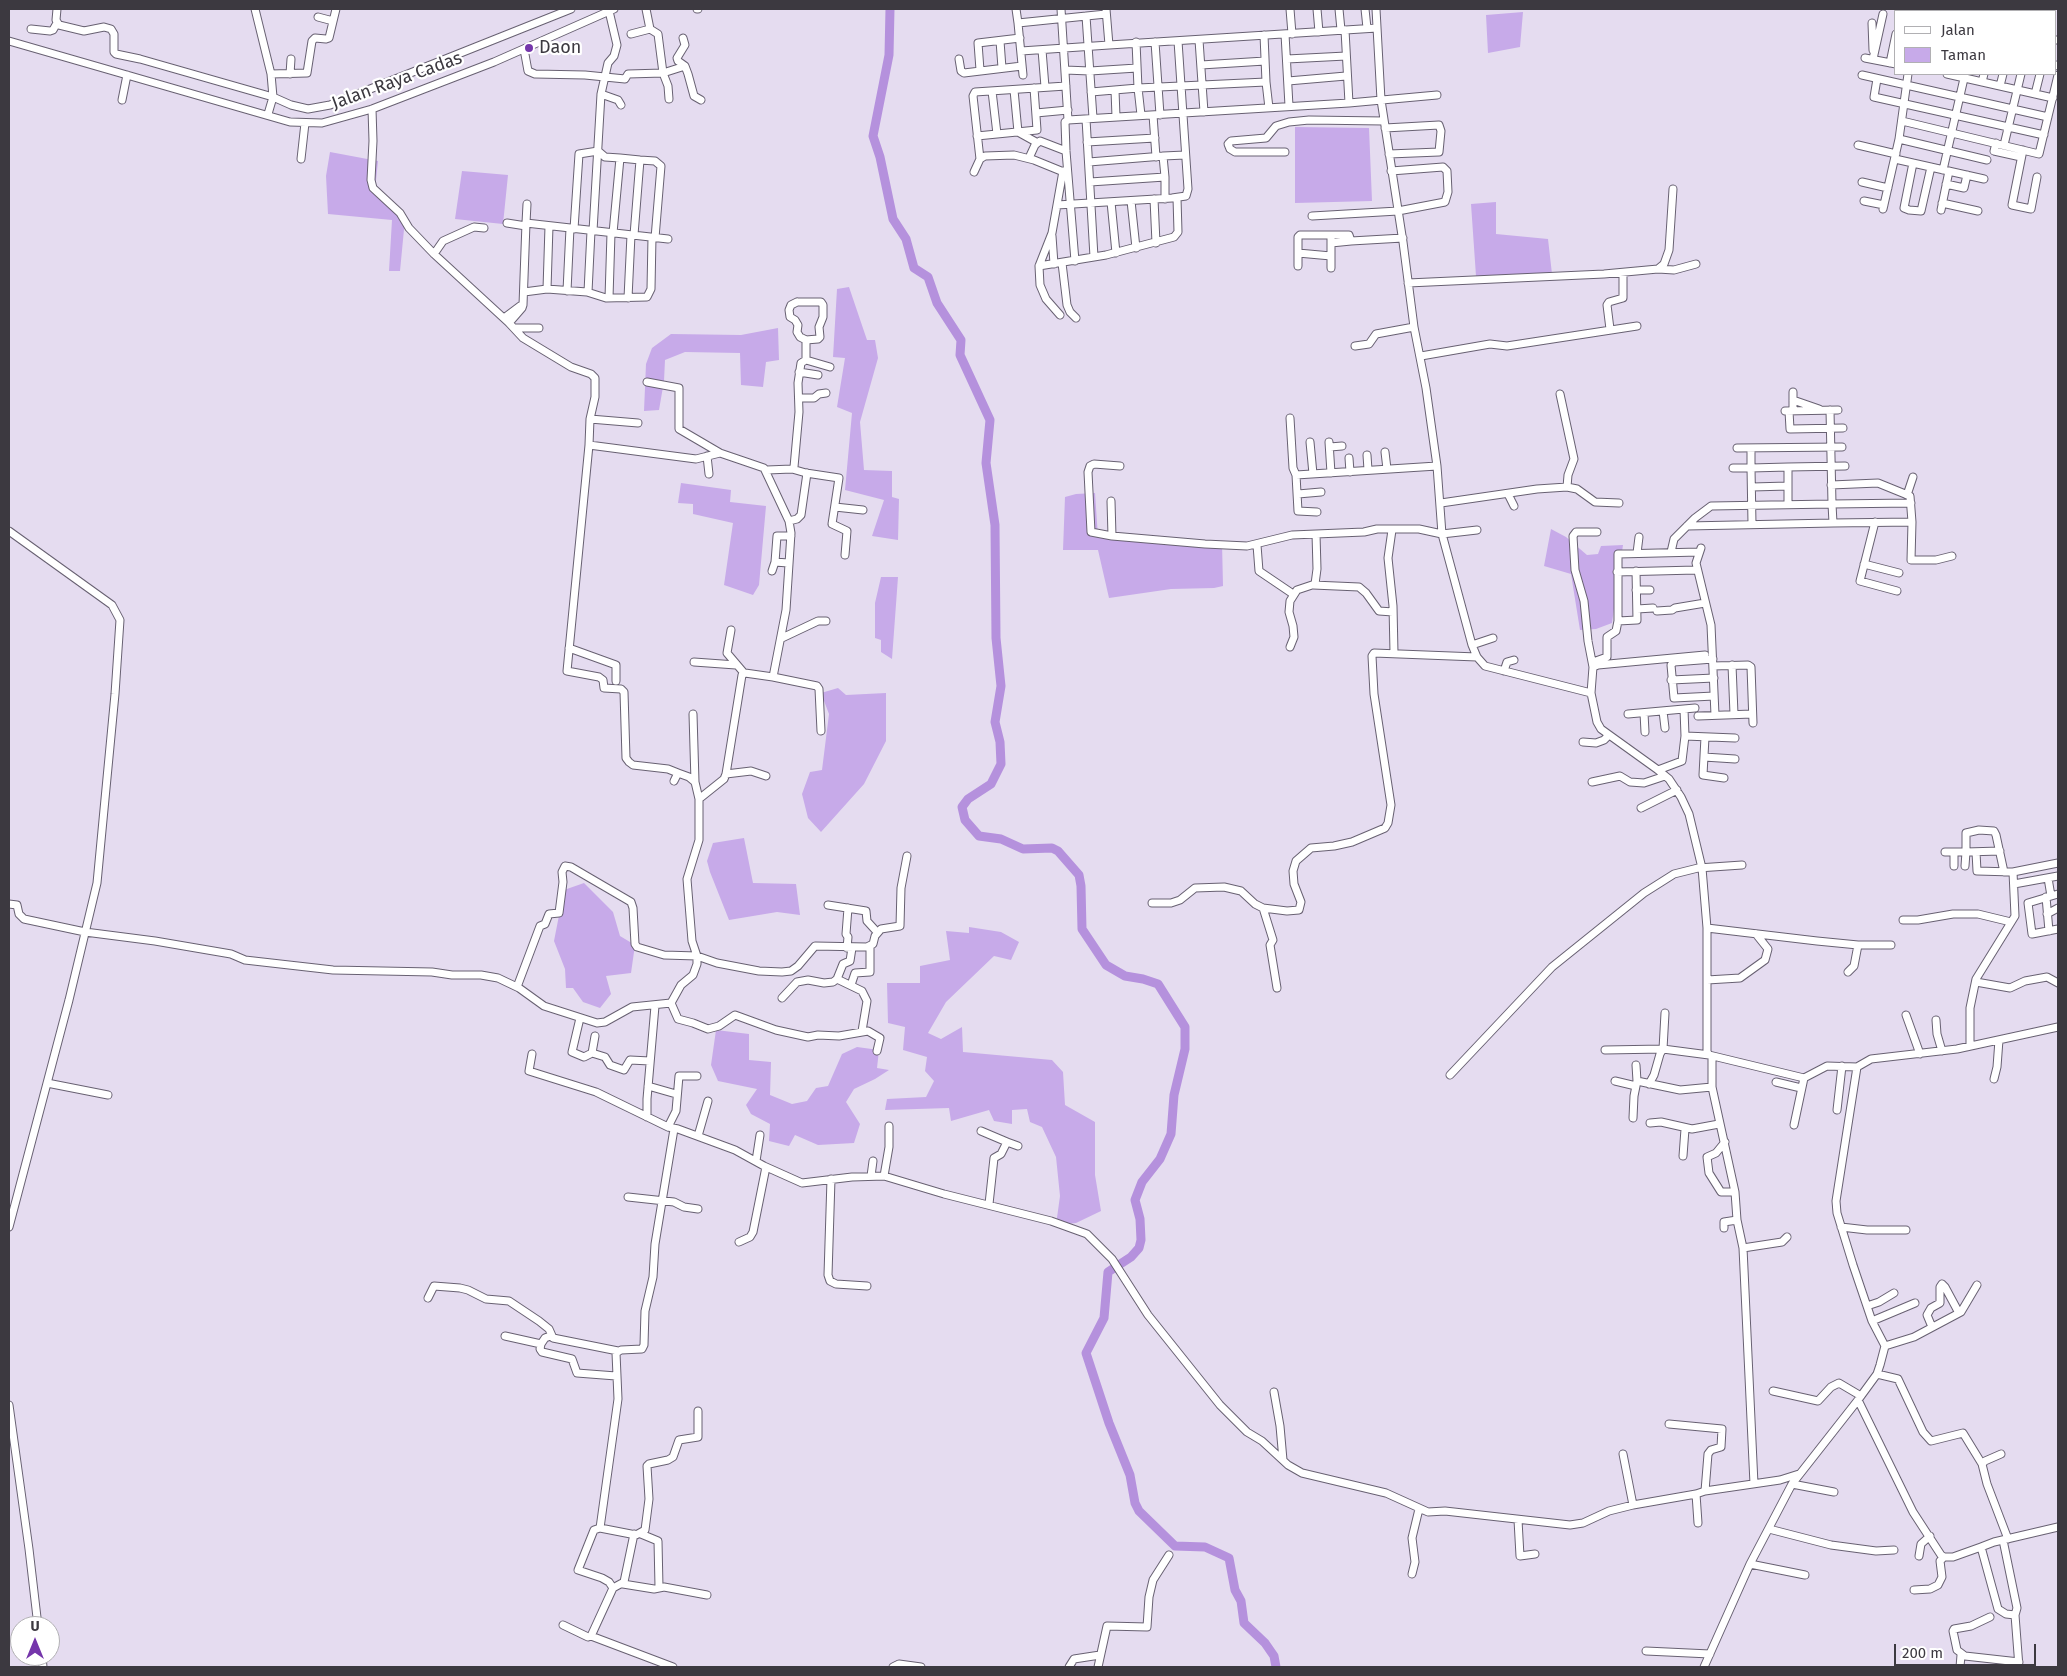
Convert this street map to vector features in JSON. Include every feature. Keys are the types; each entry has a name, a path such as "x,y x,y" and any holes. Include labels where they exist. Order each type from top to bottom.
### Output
{"street":[{"path":"31,29 53,30 57,24 57,9"},
{"path":"255,9 267,51 271,74 272,98 268,113"},
{"path":"271,74 307,74 312,41 315,38 328,39 336,9"},
{"path":"57,24 84,32 101,27 110,28 114,34 114,52 116,54 140,59 272,98 299,108 319,108 571,9"},
{"path":"646,9 650,29 658,34 662,73 668,86 669,99"},
{"path":"1016,9 1023,75"},
{"path":"1062,9 1070,120"},
{"path":"1289,106 1287,59 1290,9"},
{"path":"1318,9 1319,32"},
{"path":"1339,9 1346,56 1349,103"},
{"path":"1365,9 1367,28"},
{"path":"1376,9 1385,124 1403,238 1414,327 1421,356 1437,466 1442,534 1476,657 1485,666 1591,693"},
{"path":"588,292 601,94 608,63 614,56 617,44 612,10"},
{"name":"Jalan Raya Cadas","path":"9,41 268,113 290,122 322,123 372,108 524,48 612,10"},
{"path":"1018,24 1086,16 1106,11 1109,45"},
{"path":"1873,60 1883,14"},
{"path":"318,16 333,21"},
{"path":"1086,16 1091,92 1087,142 1094,257"},
{"path":"1872,23 1873,60"},
{"path":"1021,51 1136,42 1200,40 1377,28"},
{"path":"631,34 650,29"},
{"path":"1264,36 1268,108"},
{"path":"683,38 685,45 677,56 678,61 685,66 694,96 701,100"},
{"path":"980,70 978,43 1020,38"},
{"path":"1000,40 1002,68"},
{"path":"1200,40 1204,112"},
{"path":"1056,205 1165,199 1186,196 1188,189 1178,41"},
{"path":"1136,42 1140,116"},
{"path":"1155,42 1158,88 1155,138 1165,177 1165,199"},
{"path":"524,48 527,68 535,74 585,75 625,79 629,74 662,73 685,66"},
{"path":"1042,50 1045,87"},
{"path":"1287,59 1346,56"},
{"path":"1865,58 1893,63"},
{"path":"290,74 291,59"},
{"path":"959,59 962,72 1022,66"},
{"path":"1201,65 1265,61"},
{"path":"1066,70 1090,71 1137,68"},
{"path":"1066,70 1070,120"},
{"path":"122,100 126,75"},
{"path":"1864,201 1883,207 1899,139 1908,75"},
{"path":"1982,82 1984,75"},
{"path":"2000,86 2003,75"},
{"path":"2004,145 2021,75"},
{"path":"2035,94 2040,75"},
{"path":"1996,143 1994,151 2039,154 2058,75"},
{"path":"1288,81 1346,76"},
{"path":"1862,76 1906,84 2048,117"},
{"path":"1978,211 1941,206 1946,184 1948,150 1964,76 1982,82 2053,98"},
{"path":"1877,78 1874,97 2044,135"},
{"path":"1091,92 1266,82"},
{"path":"974,172 980,159 974,94 1066,86"},
{"path":"977,136 1037,130 1034,88"},
{"path":"1014,90 1018,132"},
{"path":"1115,90 1116,117"},
{"path":"992,91 997,134"},
{"path":"601,94 618,100 621,105"},
{"path":"1075,261 1065,173 1065,122 1070,120 1349,103 1437,95"},
{"path":"372,108 372,185 400,212 409,228 434,254 509,323 522,338 571,367 591,374 595,378 595,397 590,420 567,671 598,677 603,680 604,688 621,689 624,692 626,758 629,762 633,765 678,773 689,777 695,782"},
{"path":"1036,113 1068,110"},
{"path":"1265,152 1266,138 1276,126 1289,122 1309,120 1439,125 1441,131 1439,152 1389,154"},
{"path":"1902,121 2004,145 2022,154"},
{"path":"301,159 305,123"},
{"path":"1018,132 1036,142 1040,141 1066,151"},
{"path":"1087,142 1155,138"},
{"path":"1266,138 1231,141 1228,144 1230,149 1235,152 1285,152"},
{"path":"1899,139 1987,160"},
{"path":"1029,158 1036,142"},
{"path":"1858,145 1913,163 1984,179"},
{"path":"524,292 546,289 567,291 588,292 608,298 647,297 650,293 653,237 661,166 655,161 606,158 598,151 582,152 579,154 567,291"},
{"path":"2022,154 2012,205 2031,209 2038,177"},
{"path":"980,159 993,155 1014,155 1029,158 1065,173"},
{"path":"1089,162 1185,155"},
{"path":"608,298 612,233 620,158"},
{"path":"628,298 640,160"},
{"path":"1913,163 1904,205 1904,208 1909,210 1920,211 1931,167"},
{"path":"1312,216 1398,212 1445,202 1448,192 1447,171 1443,167 1391,171"},
{"path":"1060,315 1046,299 1040,285 1039,266 1052,233 1056,205 1065,173"},
{"path":"1946,184 1964,188 1967,175"},
{"path":"1090,182 1165,177"},
{"path":"1862,182 1888,188"},
{"path":"1658,269 1664,264 1669,250 1673,189"},
{"path":"1039,266 1116,253 1174,237 1177,234 1177,198"},
{"path":"1154,199 1156,243"},
{"path":"1131,201 1136,248"},
{"path":"1111,202 1116,253"},
{"path":"509,323 523,305 527,204"},
{"path":"507,223 668,239"},
{"path":"434,254 443,240 474,226 484,228"},
{"path":"546,289 549,226"},
{"path":"1052,233 1067,304 1070,312 1076,318"},
{"path":"1298,266 1298,236 1331,240 1403,238"},
{"path":"1331,240 1331,268"},
{"path":"1298,253 1331,256"},
{"path":"1408,284 1623,273 1658,269 1674,270 1696,264"},
{"path":"1610,330 1607,305 1609,302 1623,298 1623,273"},
{"path":"797,302 821,302 824,311 820,321 820,337 818,339 806,340 800,337 797,332 798,325 790,317 791,305 797,302"},
{"path":"509,323 539,328"},
{"path":"1421,356 1490,344 1507,346 1638,326"},
{"path":"1355,346 1369,344 1376,334 1414,327"},
{"path":"806,340 806,360"},
{"path":"792,469 795,462 797,392 801,363 806,360 830,367"},
{"path":"799,372 818,376"},
{"path":"647,382 679,388 679,429 720,452 767,470 792,469 839,478 832,524 846,529 848,534 845,555"},
{"path":"798,398 814,398 819,394 826,393"},
{"path":"1560,394 1574,459 1568,475 1567,487"},
{"path":"1830,410 1793,396 1789,411 1790,429 1843,428"},
{"path":"1789,411 1830,410"},
{"path":"1830,410 1832,523"},
{"path":"1290,418 1293,468 1296,475 1299,512 1318,512"},
{"path":"590,420 638,423"},
{"path":"1310,442 1313,474"},
{"path":"589,445 696,459 720,452"},
{"path":"1332,473 1329,445 1342,446"},
{"path":"1737,448 1842,447"},
{"path":"1751,448 1752,524"},
{"path":"1385,452 1387,469"},
{"path":"1367,455 1368,470"},
{"path":"708,456 709,474"},
{"path":"1349,458 1350,472"},
{"path":"1120,466 1094,464 1090,466 1088,472 1091,532 1112,536 1205,544 1256,545 1292,535 1419,529 1442,534 1477,530"},
{"path":"1296,475 1437,466"},
{"path":"1733,468 1845,466"},
{"path":"1788,467 1788,504"},
{"path":"767,470 772,487 789,521 791,536 782,638 773,677"},
{"path":"789,521 797,519 802,515 807,473"},
{"path":"1907,495 1913,477"},
{"path":"1831,485 1878,484 1910,496 1912,522 1911,560 1936,560 1952,556"},
{"path":"1752,487 1788,486"},
{"path":"1441,502 1537,489 1567,487 1577,490 1595,502 1620,504"},
{"path":"1298,494 1321,492"},
{"path":"1508,494 1514,506"},
{"path":"1111,502 1112,536"},
{"path":"1671,552 1674,539 1711,506 1911,503"},
{"path":"835,507 863,510"},
{"path":"1874,522 1860,581 1897,592"},
{"path":"1687,526 1912,522"},
{"path":"1392,530 1388,558 1393,612 1394,653"},
{"path":"9,531 112,605 120,620 98,875 86,932 9,1227"},
{"path":"1597,532 1576,532 1573,536 1575,570 1584,601 1588,641 1593,664 1591,693 1598,725 1609,736 1634,751 1658,770 1677,790 1689,814 1702,868 1707,928 1707,1052 1711,1056 1712,1087 1735,1192 1737,1220 1743,1248 1754,1484"},
{"path":"1313,585 1316,580 1317,569 1316,534"},
{"path":"772,570 777,536 791,536"},
{"path":"1637,553 1639,537"},
{"path":"1256,545 1259,571 1293,594"},
{"path":"1593,664 1607,657 1606,638 1615,632 1618,621 1618,554 1700,550 1696,570 1711,625 1715,715"},
{"path":"774,562 788,563"},
{"path":"1864,564 1899,573"},
{"path":"1617,572 1696,570"},
{"path":"1618,621 1636,620 1636,572"},
{"path":"1290,647 1294,630 1289,612 1293,594 1301,588 1313,585 1359,587 1366,592 1379,611 1393,612"},
{"path":"1636,590 1650,590"},
{"path":"1637,609 1672,610 1705,603"},
{"path":"782,638 818,621 826,621"},
{"path":"731,630 727,651 744,674 773,677 817,686 819,689 821,731"},
{"path":"1472,644 1493,638"},
{"path":"569,648 616,665 616,681"},
{"path":"1152,902 1171,903 1180,900 1195,888 1224,887 1241,890 1255,904 1263,908 1287,911 1299,910 1301,902 1294,884 1294,865 1296,861 1311,848 1352,842 1385,828 1388,823 1391,805 1374,694 1372,656 1377,652 1476,657"},
{"path":"1593,664 1705,655"},
{"path":"1504,671 1507,662 1514,660"},
{"path":"694,662 736,665"},
{"path":"1714,696 1674,698 1671,665 1673,662 1713,662 1748,665 1751,667 1753,724"},
{"path":"1732,665 1734,714"},
{"path":"699,799 724,779 726,774 740,679 744,674"},
{"path":"1672,680 1714,678"},
{"path":"1628,714 1694,708"},
{"path":"1658,770 1682,760 1685,736 1684,709"},
{"path":"1663,711 1664,728"},
{"path":"1644,713 1645,732"},
{"path":"671,1003 680,987 693,975 697,964 697,956 692,940 687,879 699,840 699,799 695,782 693,714"},
{"path":"1698,716 1752,714"},
{"path":"1583,742 1596,743 1609,736"},
{"path":"1685,736 1735,738"},
{"path":"1704,737 1704,776 1724,778"},
{"path":"1704,757 1735,759"},
{"path":"726,774 751,771 766,776"},
{"path":"674,781 678,773"},
{"path":"1592,782 1603,778 1620,776 1630,782 1644,783 1665,776"},
{"path":"1640,808 1677,790"},
{"path":"1966,866 1966,832 1991,830 1996,835 2004,872"},
{"path":"1945,852 2000,851"},
{"path":"1954,852 1954,866"},
{"path":"1976,852 1977,871 2012,872 2058,863"},
{"path":"851,985 855,973 870,972 870,946 873,944 877,932 883,928 900,926 902,888 907,856"},
{"path":"1450,1075 1552,967 1660,882 1674,874 1702,868 1742,865"},
{"path":"516,987 540,926 545,924 549,914 559,912 563,882 562,872 563,868 567,866 630,902 633,908 635,944 637,948 654,953 675,957 697,956 759,971 791,971 802,963 811,948 815,946 850,948 870,946"},
{"path":"1970,1046 1970,1008 1976,982 2015,913 2012,872"},
{"path":"2014,884 2058,876"},
{"path":"2048,878 2052,896 2047,914 2049,931"},
{"path":"2052,896 2029,902 2032,934 2058,929"},
{"path":"9,904 17,905 20,917 24,919 86,932 216,951 231,954 245,960 359,972 432,972 498,978 516,987 544,1006 597,1022 605,1022 632,1007 671,1003"},
{"path":"828,905 866,911 867,921 877,932"},
{"path":"782,998 797,982 808,980 830,983 837,979 843,964 850,961 850,948 846,934 848,908"},
{"path":"1263,908 1273,940 1270,945 1277,988"},
{"path":"2047,914 2058,908"},
{"path":"1903,920 1918,920 1953,914 1978,914 2011,922"},
{"path":"1707,928 1858,945 1890,945"},
{"path":"1707,980 1740,978 1765,960 1768,949 1756,934"},
{"path":"1848,972 1854,966 1858,945"},
{"path":"791,971 797,982"},
{"path":"1976,982 2010,988 2025,981 2047,977 2058,983"},
{"path":"837,979 862,991 867,1001 862,1031"},
{"path":"671,1003 678,1020 708,1029 719,1026 735,1015 776,1030 808,1037 821,1034 839,1036 868,1031 880,1037 877,1051"},
{"path":"647,1117 655,1006"},
{"path":"1649,1084 1663,1049 1665,1013"},
{"path":"1906,1015 1920,1054"},
{"path":"580,1018 571,1052 584,1057 592,1054 606,1057 610,1065 624,1070 630,1060 650,1061"},
{"path":"1936,1020 1937,1034 1942,1051"},
{"path":"1605,1050 1663,1049 1711,1056 1804,1078 1827,1066 1857,1067 1872,1059 1942,1051 2058,1027"},
{"path":"592,1054 595,1036"},
{"path":"1994,1079 1998,1067 1999,1040"},
{"path":"532,1054 530,1071 596,1092 671,1128 678,1128 735,1150 766,1167 802,1183 831,1179 884,1176 944,1194 1060,1223 1083,1232 1113,1261 1148,1315 1220,1405 1247,1432 1262,1441 1283,1460 1302,1473 1386,1494 1428,1512 1445,1511 1570,1525 1583,1522 1609,1511 1633,1505 1705,1491 1780,1480 1798,1474"},
{"path":"1633,1118 1637,1084 1636,1065"},
{"path":"1837,1110 1842,1066"},
{"path":"1704,1667 1750,1564 1792,1484 1860,1398 1876,1374 1885,1346 1872,1321 1837,1213 1836,1190 1857,1067"},
{"path":"550,1336 556,1339 618,1352 642,1349 644,1345 645,1311 653,1277 655,1244 671,1128 676,1111 678,1076 697,1076"},
{"path":"1794,1125 1804,1078"},
{"path":"1615,1081 1649,1084 1680,1090 1712,1087"},
{"path":"1776,1082 1801,1088"},
{"path":"46,1083 108,1095"},
{"path":"648,1086 676,1094"},
{"path":"698,1136 708,1102"},
{"path":"1650,1123 1661,1122 1685,1129 1719,1124"},
{"path":"884,1176 889,1147 889,1126"},
{"path":"1683,1156 1685,1129"},
{"path":"981,1132 1018,1146"},
{"path":"756,1162 760,1135"},
{"path":"989,1204 993,1161 1001,1154 1007,1142"},
{"path":"1725,1142 1716,1153 1707,1157 1709,1173 1721,1192 1735,1192"},
{"path":"871,1176 873,1161"},
{"path":"739,1242 750,1237 753,1232 766,1167"},
{"path":"831,1179 828,1275 830,1281 836,1284 867,1286"},
{"path":"628,1197 674,1202 684,1207 698,1209"},
{"path":"1724,1228 1724,1222 1737,1220"},
{"path":"1841,1227 1867,1230 1906,1230"},
{"path":"1743,1248 1782,1242 1786,1237"},
{"path":"1932,1327 1927,1314 1931,1308 1940,1303 1939,1293 1942,1284 1946,1286 1959,1313"},
{"path":"1885,1346 1914,1337 1959,1313 1977,1285"},
{"path":"428,1298 434,1286 468,1290 486,1299 509,1300 540,1321 549,1329 550,1336"},
{"path":"1867,1306 1879,1302 1894,1293"},
{"path":"1872,1321 1915,1303"},
{"path":"505,1336 541,1344"},
{"path":"550,1336 545,1338 541,1344 540,1349 542,1352 572,1359 577,1373 616,1376"},
{"path":"600,1528 618,1399 615,1360 618,1352"},
{"path":"1876,1374 1898,1379 1923,1432 1931,1441 1963,1433 1982,1464 2005,1539 2017,1608 2014,1615 2019,1665 1961,1655 1957,1650 1953,1630 1955,1628 1971,1626 1990,1617"},
{"path":"1773,1390 1818,1401 1831,1387 1839,1383 1860,1398 1912,1512 1944,1557"},
{"path":"1274,1392 1283,1460"},
{"path":"9,1405 37,1616"},
{"path":"623,1584 638,1534 645,1530 649,1499 647,1466 672,1457 676,1443 679,1440 698,1437 698,1411"},
{"path":"1669,1424 1722,1429 1721,1447 1711,1450 1708,1454 1705,1491"},
{"path":"9,1454 15,1449"},
{"path":"1623,1454 1633,1505"},
{"path":"1982,1464 2001,1454"},
{"path":"1792,1484 1834,1492"},
{"path":"1696,1494 1698,1522"},
{"path":"1412,1574 1415,1562 1412,1538 1419,1509"},
{"path":"1518,1520 1520,1559 1534,1554"},
{"path":"1914,1590 1930,1589 1938,1585 1942,1577 1940,1561 1944,1557 1953,1557 2005,1539 2058,1526"},
{"path":"613,1588 609,1582 578,1570 594,1530 600,1528 638,1534 658,1541 659,1587"},
{"path":"1769,1529 1831,1545 1876,1551 1894,1550"},
{"path":"1918,1556 1922,1544 1930,1536"},
{"path":"1981,1547 1998,1609 2006,1614 2014,1615"},
{"path":"1098,1667 1107,1626 1147,1627 1149,1624 1148,1597 1153,1580 1169,1555"},
{"path":"1750,1564 1805,1575"},
{"path":"590,1636 613,1588 623,1584 654,1589 659,1587 707,1595"},
{"path":"562,1625 588,1637 590,1636 673,1667"},
{"path":"1646,1651 1710,1654"},
{"path":"1069,1667 1074,1659 1100,1655"},
{"path":"1960,1667 1961,1655"},
{"path":"893,1667 898,1664 921,1667"}],"green space":[{"path":"1523,12 1520,47 1488,53 1486,15"},
{"path":"1295,127 1369,128 1372,201 1295,203"},
{"path":"330,152 378,161 375,190 405,219 400,271 389,271 392,220 328,214 326,176"},
{"path":"462,171 508,175 503,224 455,219"},
{"path":"1496,202 1496,234 1548,239 1552,274 1515,278 1476,276 1471,204"},
{"path":"849,287 867,340 875,340 878,358 860,422 864,470 892,471 892,497 899,499 898,540 872,536 884,500 845,490 852,413 837,407 845,358 833,357 837,289"},
{"path":"778,328 779,360 766,362 763,387 741,385 740,353 685,352 665,360 664,381 659,410 644,411 646,364 652,348 671,334 741,335"},
{"path":"681,483 731,490 730,502 766,506 759,585 753,595 724,585 733,523 693,514 693,504 678,503"},
{"path":"1095,493 1098,537 1161,538 1222,543 1223,586 1171,589 1109,598 1098,550 1063,550 1065,497 1076,494"},
{"path":"1551,529 1566,537 1587,555 1598,554 1601,546 1623,545 1612,623 1596,629 1580,630 1571,574 1544,566"},
{"path":"881,577 898,577 892,659 881,652 881,640 875,638 875,603"},
{"path":"838,688 846,695 886,693 886,741 864,784 821,832 808,818 802,794 810,772 822,770 829,714 821,693"},
{"path":"744,838 753,883 796,884 800,915 777,912 729,920 707,861 713,843"},
{"path":"584,883 613,912 620,936 635,945 631,973 606,976 611,994 600,1008 583,1002 573,988 566,988 565,969 554,941 564,890"},
{"path":"969,927 1001,932 1019,942 1011,960 994,956 946,1002 928,1033 941,1039 962,1027 963,1052 1052,1060 1063,1072 1065,1105 1095,1122 1095,1175 1101,1211 1076,1223 1056,1225 1060,1196 1056,1157 1042,1127 1030,1122 1027,1109 1012,1110 1012,1124 994,1121 989,1110 951,1121 949,1108 885,1110 887,1099 926,1097 934,1081 925,1071 927,1057 903,1050 905,1027 888,1023 887,983 920,983 920,966 950,960 946,931 969,933"},
{"path":"716,1030 749,1034 749,1060 771,1062 770,1095 792,1104 807,1101 816,1088 828,1086 842,1054 857,1047 879,1050 877,1068 889,1070 854,1089 846,1102 860,1124 854,1143 818,1145 795,1135 789,1146 769,1141 770,1124 751,1114 746,1105 757,1089 718,1081 711,1065"}],"waterway":[{"path":"890,9 889,55 873,136 880,157 893,219 906,239 914,268 928,277 937,303 961,340 960,355 990,420 986,463 995,525 996,638 1001,686 995,722 1000,742 1001,764 991,784 968,799 962,807 965,820 979,836 1001,839 1023,849 1052,848 1058,851 1079,875 1082,929 1106,965 1125,976 1158,984 1185,1027 1185,1049 1174,1095 1171,1134 1160,1159 1142,1182 1135,1200 1140,1219 1141,1240 1139,1248 1131,1257 1108,1272 1104,1318 1086,1353 1109,1423 1130,1475 1135,1503 1139,1511 1175,1546 1205,1547 1229,1558 1235,1590 1241,1601 1244,1623 1265,1643 1274,1656 1276,1667"}],"place":[{"name":"Daon","path":"529,48"}]}
